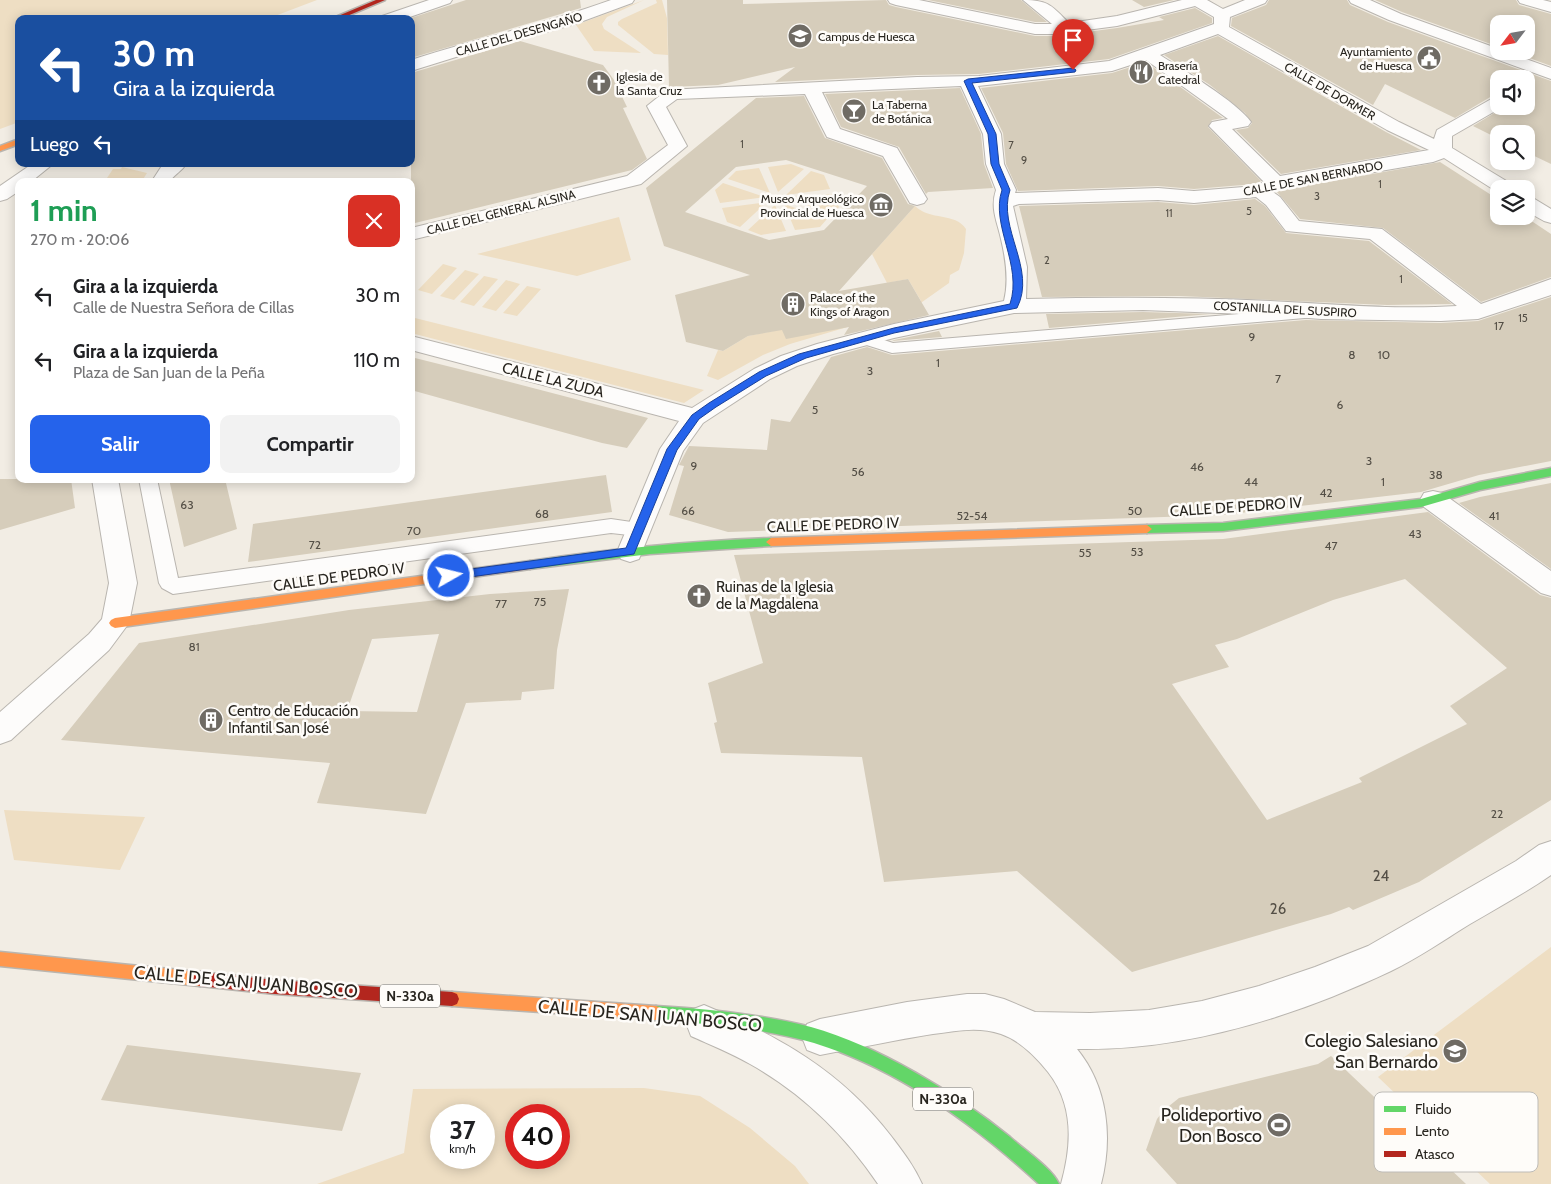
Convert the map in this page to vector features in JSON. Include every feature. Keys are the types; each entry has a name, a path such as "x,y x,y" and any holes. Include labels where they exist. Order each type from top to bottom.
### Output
{"main road":[{"path":"344,15 382,0"},
{"path":"0,149 15,143"},
{"name":"CALLE DE PEDRO IV","path":"115,623 634,540 733,543 1223,527 1411,504 1433,500 1480,486 1551,472"},
{"name":"CALLE DE SAN JUAN BOSCO","path":"0,959 275,987 686,1015 758,1024 820,1037 873,1059 925,1087 976,1120 1026,1160 1050,1184"}],"street":[{"path":"400,15 444,0"},
{"name":"CALLE DEL DESENGAÑO","path":"415,65 450,53 569,22 626,0"},
{"name":"CALLE DE DORMER","path":"896,0 934,4 1035,28 1066,29 1121,20 1197,0 1221,23 1393,126 1443,150 1491,180"},
{"path":"1031,0 1048,12 1066,29"},
{"path":"917,199 890,152 833,133 815,88 968,81 1112,66 1221,23 1229,11 1259,0"},
{"path":"1357,0 1395,17 1551,74"},
{"path":"1526,0 1551,7"},
{"path":"573,5 589,14"},
{"path":"1146,53 1223,106 1242,122 1218,126 1268,187 1273,201 1293,227 1375,233 1478,312"},
{"path":"1535,82 1551,74"},
{"path":"968,81 992,134 995,164 1006,190 1002,202 1018,275 1017,296 1014,306"},
{"name":"CALLE DEL GENERAL ALSINA","path":"415,233 634,180 678,146 656,106 673,94 815,88"},
{"path":"1443,150 1443,134 1490,107"},
{"name":"CALLE DE SAN BERNARDO","path":"1002,202 1017,198 1158,194 1194,197 1268,187 1433,156 1443,150"},
{"path":"24,178 40,167"},
{"path":"163,178 170,167"},
{"path":"0,195 15,184"},
{"path":"1535,207 1551,217"},
{"name":"COSTANILLA DEL SUSPIRO","path":"695,417 776,367 818,351 863,338 1014,306 1143,303 1272,308 1321,312 1441,314 1478,312 1551,286"},
{"name":"CALLE LA ZUDA","path":"415,344 695,417"},
{"path":"634,540 672,449 695,417"},
{"path":"0,731 99,642 115,623 123,583 106,483"},
{"path":"1433,500 1551,585"},
{"path":"1031,1030 1090,1031 1149,1028 1202,1019 1287,994 1380,958 1528,872 1551,856"},
{"name":"CALLE DE SAN JUAN BOSCO","path":"820,1037 917,1018 961,1012 984,1012 1008,1018 1031,1030 1051,1047 1068,1068 1081,1093 1088,1120 1088,1160 1081,1184"},
{"path":"686,1015 768,1054 806,1078 842,1109 876,1147 902,1184"}],"lane":[{"path":"863,338 892,348 1321,312"},
{"path":"149,483 170,583 173,586 611,526 634,540"}],"shaded area":[{"path":"0,0 317,0 278,15 15,15 15,123 0,129"},
{"path":"644,0 607,17 602,24 604,29 641,53 594,51 576,25"},
{"path":"656,0 662,0 667,18 668,55 654,54 618,25 618,22 622,19 657,3"},
{"path":"791,164 804,169 778,192 768,167"},
{"path":"122,167 147,173 144,178 107,178 113,169 121,169"},
{"path":"759,168 770,193 728,179 736,171"},
{"path":"811,171 824,175 830,189 786,195"},
{"path":"723,183 765,197 720,203 715,190"},
{"path":"832,194 839,207 832,215 788,199"},
{"path":"767,202 740,227 727,222 722,208"},
{"path":"784,204 827,219 820,227 795,230"},
{"path":"775,205 786,231 761,235 748,230"},
{"path":"915,206 928,214 956,220 966,229 964,253 959,270 950,275 949,283 915,307 790,344 763,355 718,380 707,376 718,350 723,351 748,336 921,301 908,279 887,283 872,254"},
{"path":"619,217 631,260 577,276 477,254"},
{"path":"443,264 457,268 432,294 418,290"},
{"path":"465,270 479,274 454,300 440,296"},
{"path":"484,276 498,279 474,306 460,302"},
{"path":"506,280 520,284 496,311 482,307"},
{"path":"527,286 541,289 517,316 503,313"},
{"path":"415,318 704,390 684,403 415,334"},
{"path":"4,810 145,817 120,870 14,860"},
{"path":"1551,947 1551,1184 1490,1184 1477,1172 1538,1172 1538,1092 1394,1092 1378,1077"},
{"path":"644,1088 700,1096 750,1128 795,1166 809,1184 317,1184 404,1153 413,1089"}],"building":[{"path":"466,0 580,0 581,8 415,57 415,17"},
{"name":"Campus de Huesca","path":"667,0 743,0 743,4 886,0 889,5 896,7 1035,36 1056,36 1164,20 1159,17 1195,8 1212,18 1212,23 1109,59 979,74 775,82 795,67 718,85 669,87"},
{"path":"928,0 1021,0 1047,22 1035,22"},
{"path":"1132,0 1174,0 1144,7"},
{"name":"Ayuntamiento de Huesca","path":"1269,0 1347,0 1350,5 1388,22 1521,70 1490,70 1490,97 1455,118 1385,84 1373,105 1231,26 1232,18 1266,5"},
{"path":"1375,0 1516,0 1519,5 1551,14 1551,66 1535,60 1535,15 1490,15 1490,44 1402,12"},
{"path":"1218,36 1421,150 1281,174 1236,130 1248,128 1252,123 1245,113 1210,85 1164,55"},
{"path":"520,41 603,65 614,80 627,107 623,108 647,159 632,170 415,223 415,178 411,178 411,167 415,167 415,72"},
{"path":"1146,62 1223,118 1212,120 1208,127 1261,181 1255,184 1194,189 1158,186 1018,191 1006,164 1003,133 981,88 1112,73"},
{"name":"Ayuntamiento de Huesca","path":"1535,75 1551,81 1551,164 1535,156 1535,125 1490,125 1490,134 1473,126 1491,115 1535,115"},
{"path":"960,88 981,134 984,164 993,188 928,192 926,194 899,147 841,127 825,94"},
{"path":"804,96 825,138 882,158 908,204 915,206 839,291 908,279 929,315 844,335 849,327 786,339 782,330 748,336 723,351 686,342 675,295 750,275 664,246 646,188 756,98","holes":["786,160 867,186 824,230 769,240 685,212 736,167"]},
{"path":"1440,162 1490,194 1490,225 1535,225 1535,223 1551,234 1551,277 1481,302 1383,228 1300,219 1277,192"},
{"path":"1255,199 1265,206 1286,233 1369,241 1452,304 1387,305 1179,296 1042,297 1019,206 1158,202 1194,205"},
{"path":"1551,297 1551,461 1479,475 1421,492 1223,515 728,532 669,515 684,466 679,465 689,446 767,450 771,419 790,422 831,357 867,347 892,355 1306,320 1441,323 1478,321"},
{"path":"1143,312 1210,314 1049,328 1046,314"},
{"path":"939,331 942,337 892,341 894,340"},
{"path":"415,358 648,418 627,448 602,443 415,391"},
{"path":"606,475 612,512 248,562 253,524"},
{"path":"0,479 15,479 15,483 72,483 75,508 0,530"},
{"path":"170,483 226,483 237,529 184,547"},
{"path":"1551,483 1551,569 1459,503 1480,497"},
{"path":"1428,512 1540,595 1551,598 1551,800 1419,882 1353,910 1349,907 1331,914 1132,972 1017,871 884,882 862,757 721,753 714,723 717,722 708,683 763,663 734,555 1223,539","holes":["1405,579 1507,668 1450,706 1467,724 1359,778 1362,782 1267,820 1172,684 1229,667 1215,645 1237,639 1333,600"]},
{"name":"Centro de Educación Infantil San José","path":"569,589 557,650 554,689 522,692 521,700 466,703 426,814 317,803 330,763 61,740 139,643 349,610 490,594","holes":["439,634 417,712 347,711 372,639"]},
{"path":"127,1045 361,1073 342,1131 101,1100"},
{"name":"Polideportivo Don Bosco","path":"1331,1056 1374,1097 1374,1172 1453,1172 1466,1184 1177,1184 1146,1150 1157,1119 1164,1110 1179,1098 1318,1064"}],"traffic: fast":[{"path":"1147,529 1223,527 1421,503 1480,486 1551,472"},
{"path":"530,565 650,550 771,542"},
{"path":"656,1013 722,1019 772,1027 813,1035 853,1050 914,1081 944,1099 999,1139 1051,1184"}],"traffic: slow":[{"path":"0,149 15,143"},
{"path":"771,542 1147,529"},
{"path":"115,623 530,565"},
{"path":"0,959 200,979"},
{"path":"452,999 656,1013"}],"traffic: jam":[{"path":"344,15 382,0"},
{"path":"200,979 275,987 452,999"}],"place":[{"name":"Campus de Huesca","path":"800,36"},
{"name":"Ayuntamiento de Huesca","path":"1429,58"},
{"name":"Brasería Catedral","path":"1141,72"},
{"name":"Iglesia de la Santa Cruz","path":"599,83"},
{"name":"La Taberna de Botánica","path":"854,111"},
{"name":"Museo Arqueológico Provincial de Huesca","path":"881,205"},
{"name":"Palace of the Kings of Aragon","path":"793,304"},
{"name":"Ruinas de la Iglesia de la Magdalena","path":"699,596"},
{"name":"Centro de Educación Infantil San José","path":"211,720"},
{"name":"Colegio Salesiano San Bernardo","path":"1455,1051"},
{"name":"Polideportivo Don Bosco","path":"1279,1125"}],"route":[{"path":"449,576 630,552 672,449 695,417 713,405 762,374 789,361 825,348 894,331 1014,306 1017,296 1018,275 1002,202 1006,190 995,164 992,134 968,85 968,81 1073,70"}]}
